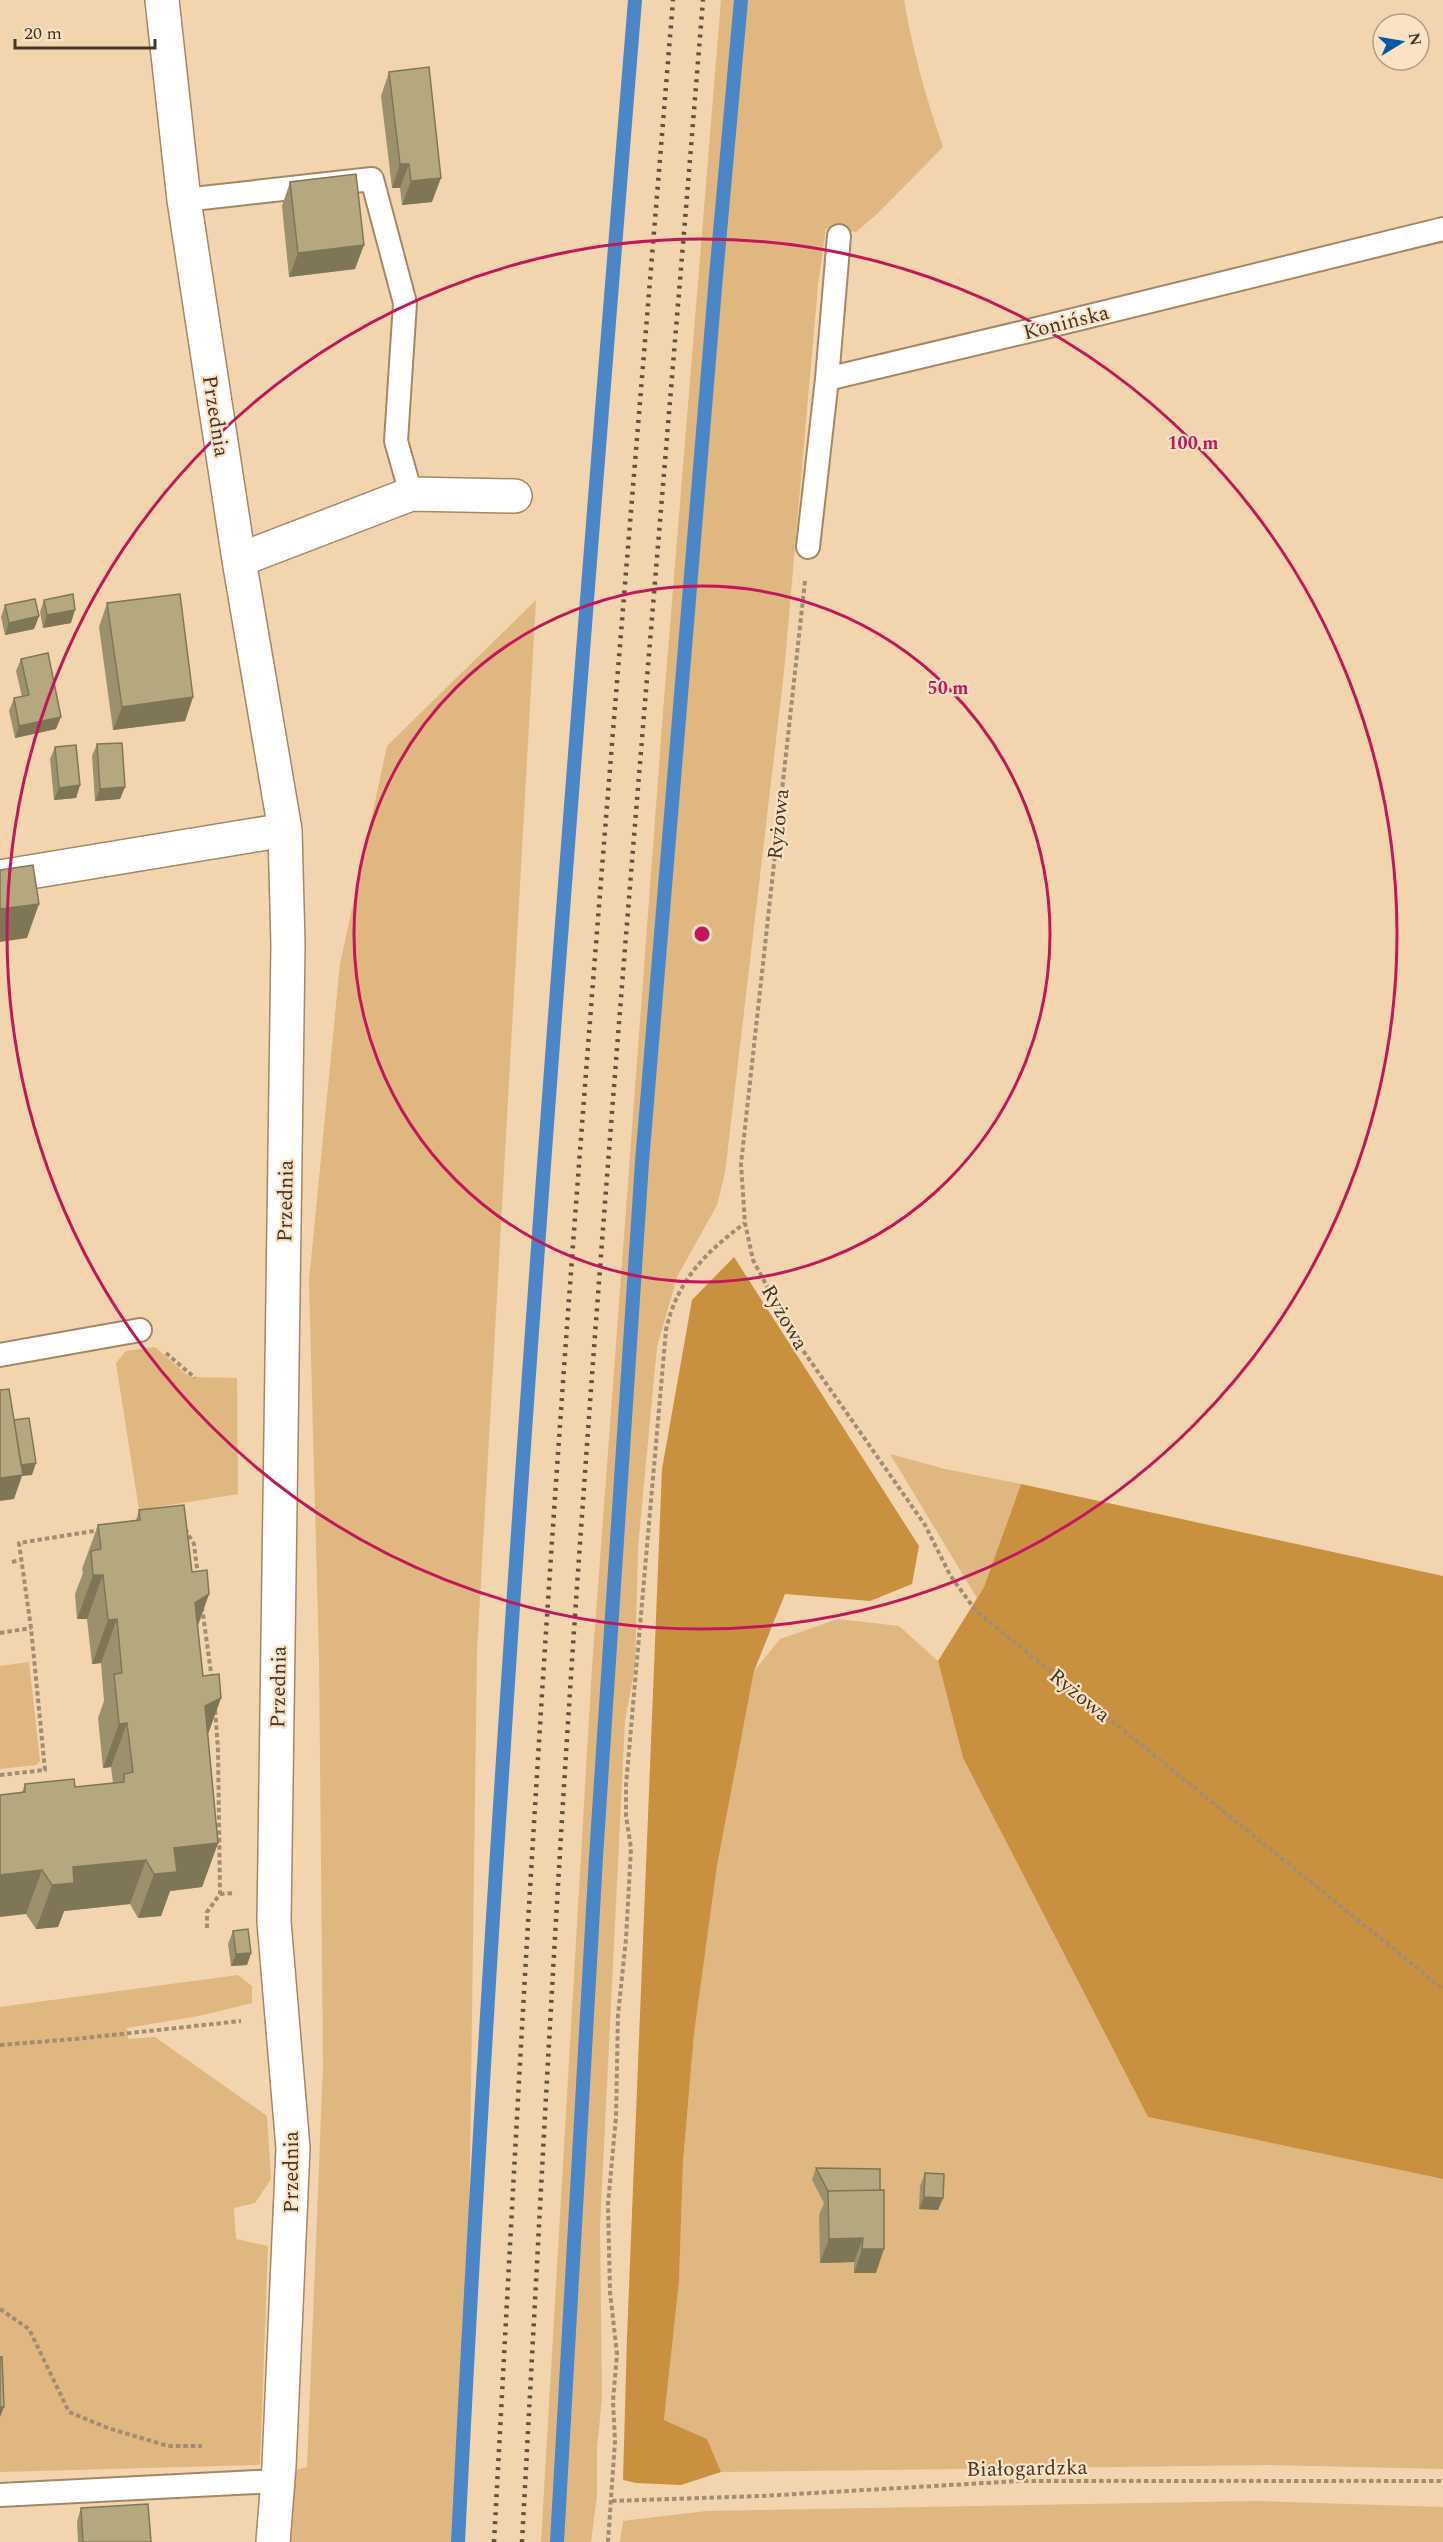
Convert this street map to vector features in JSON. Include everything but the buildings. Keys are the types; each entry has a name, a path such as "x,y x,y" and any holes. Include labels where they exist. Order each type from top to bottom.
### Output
{"street":[{"name":"Przednia","path":"162,0 184,200 238,560 285,830 288,945 274,1922 293,2148 278,2481 273,2542"},
{"path":"238,560 411,494 515,496"},
{"path":"0,877 285,830"}],"lane":[{"path":"184,200 372,179 405,303 396,441 411,494"},
{"name":"Konińska","path":"827,378 1443,229"},
{"path":"808,547 827,378 839,236"},
{"path":"0,1354 140,1330"},
{"path":"0,2495 278,2481"}],"path":[{"name":"Ryżowa","path":"808,547 741,1164 745,1223 753,1260 795,1339 925,1525 950,1575 976,1611 1443,1989"},
{"path":"608,2542 615,2441 613,2401 617,2354 610,2292 608,2204 616,2117 618,2015 626,1939 631,1848 626,1816 626,1785 666,1330 670,1310 694,1268 713,1247 745,1223"},
{"path":"179,1523 189,1533 194,1544 199,1580"},
{"path":"0,1775 45,1770 31,1628 19,1543 108,1529"},
{"path":"12,1562 21,1560"},
{"path":"202,1603 213,1686"},
{"path":"0,1633 31,1628"},
{"path":"207,1928 207,1912 220,1894 218,1750 214,1698"},
{"path":"0,2045 282,2016"},
{"path":"0,2309 29,2328 69,2412 108,2428 168,2446 213,2446"},
{"name":"Białogardzka","path":"612,2501 762,2496 1019,2481 1443,2481"}],"shaded area":[{"path":"721,0 904,0 920,75 943,147 877,214 856,232 826,228 818,285 784,672 725,1173 717,1205 677,1277 657,1347 638,1547 635,1668 625,1720 600,2227 602,2398 597,2449 597,2496 591,2542 541,2542 592,1667 663,712"},
{"path":"536,600 477,1652 466,2449 459,2542 290,2542 295,2470 307,2467 323,2066 319,1657 309,1281 340,964 387,746"},
{"path":"734,1257 919,1546 912,1584 870,1601 785,1594 754,1671 717,1866 694,2034 683,2163 679,2282 664,2420 707,2439 721,2472 681,2485 636,2483 623,2480 662,1469 692,1300"},
{"path":"155,1347 189,1377 237,1378 238,1494 139,1510 116,1363 126,1351"},
{"path":"890,1454 945,1469 1021,1484 984,1587 977,1598"},
{"path":"1021,1484 1443,1576 1443,2179 1148,2117 963,1758 938,1661 984,1587"},
{"path":"838,1619 899,1626 938,1661 963,1758 1148,2117 1443,2179 1443,2469 1269,2465 721,2472 707,2439 664,2420 679,2282 683,2163 694,2034 717,1866 754,1671 780,1639"},
{"path":"29,1662 40,1761 36,1765 0,1769 0,1666"},
{"path":"238,1975 252,1986 252,2003 199,2016 127,2028 128,2039 155,2037 267,2116 271,2179 255,2203 234,2208 236,2239 268,2246 260,2465 0,2472 0,2007"},
{"path":"1257,2501 1443,2507 1443,2542 620,2542 623,2521 706,2511"}],"waterway":[{"path":"458,2542 494,1906 536,1270 635,0"},
{"path":"557,2542 596,1857 642,1162 741,0"}],"railway":[{"path":"494,2542 551,1553 600,887 673,0"},
{"path":"522,2542 579,1558 623,973 703,0"}]}
